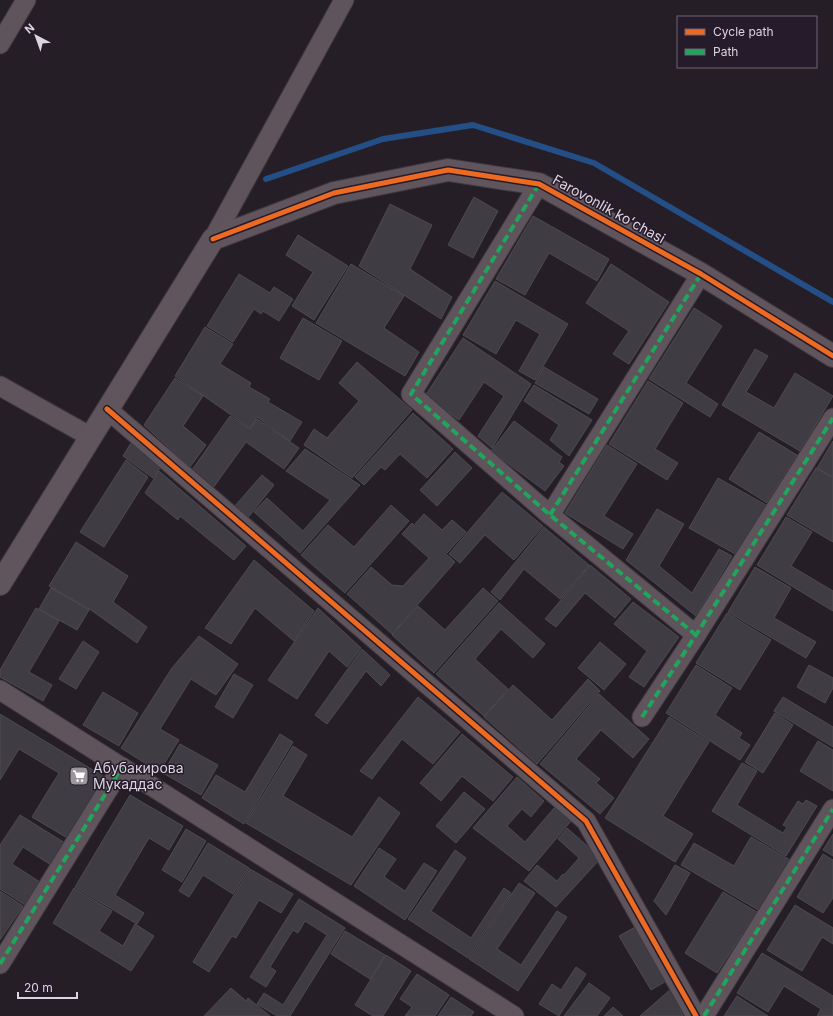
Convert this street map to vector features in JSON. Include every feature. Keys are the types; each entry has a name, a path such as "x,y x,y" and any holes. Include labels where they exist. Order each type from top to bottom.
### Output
{"street":[{"path":"0,44 26,0"},
{"path":"0,584 212,239 344,0"},
{"name":"Farovonlik koʻchasi","path":"212,239 334,193 448,170 538,184 701,274 833,356"},
{"path":"538,184 411,394 550,515 696,634"},
{"path":"550,515 701,274"},
{"path":"0,386 91,437"},
{"path":"107,410 586,821 696,1016"},
{"path":"642,717 833,418"},
{"path":"0,690 514,1016"},
{"path":"0,964 122,767"},
{"path":"704,1016 833,809"}],"building":[{"path":"474,197 498,211 473,258 448,245"},
{"path":"390,204 432,225 410,269 452,297 441,319 359,266"},
{"path":"533,216 609,259 597,281 549,253 525,295 496,279"},
{"path":"298,235 348,266 314,320 292,306 313,272 286,255"},
{"path":"351,264 404,296 384,328 419,352 405,376 316,323"},
{"path":"611,264 669,302 629,364 613,354 629,331 586,303"},
{"path":"239,274 270,293 274,287 293,299 279,321 263,311 261,314 254,309 233,342 207,326"},
{"path":"495,281 568,324 535,380 519,371 540,334 516,320 496,354 463,335"},
{"path":"694,308 722,326 686,383 718,404 710,417 649,379"},
{"path":"303,318 342,341 319,380 280,358"},
{"path":"205,327 233,344 220,364 251,383 249,387 270,399 268,402 302,422 290,441 257,417 250,428 175,376"},
{"path":"463,338 531,384 492,448 478,436 504,396 484,382 459,420 425,396"},
{"path":"755,349 768,356 746,392 774,408 795,373 833,396 800,451 722,405"},
{"path":"357,362 412,410 352,478 304,445 314,429 327,438 359,401 339,383"},
{"path":"544,367 598,399 589,414 535,383"},
{"path":"175,378 203,396 183,426 206,445 190,467 144,425"},
{"path":"648,381 683,403 655,449 678,463 667,480 609,444"},
{"path":"534,385 592,420 569,456 550,440 559,425 524,401"},
{"path":"413,413 453,449 427,478 400,454 385,470 381,467 364,485 355,477"},
{"path":"230,416 250,429 257,419 299,448 284,469 246,442 213,488 192,470"},
{"path":"514,421 562,457 559,462 564,466 545,491 491,451"},
{"path":"759,432 797,455 767,503 729,479"},
{"path":"833,441 833,477 817,468"},
{"path":"131,443 160,468 153,478 123,456"},
{"path":"607,445 637,464 604,516 633,534 623,549 565,513"},
{"path":"305,449 360,485 300,553 254,512 267,498 303,531 330,500 286,471"},
{"path":"455,452 472,468 437,506 420,490"},
{"path":"126,460 148,477 104,547 80,532"},
{"path":"816,468 833,478 833,542 787,515"},
{"path":"159,471 246,546 234,560 180,516 178,520 145,493"},
{"path":"262,475 274,485 247,519 234,507"},
{"path":"718,478 766,505 737,555 689,528"},
{"path":"502,492 543,526 514,560 485,535 460,563 449,554"},
{"path":"391,505 409,521 345,593 301,555 328,525 354,547"},
{"path":"657,509 684,524 659,566 692,593 719,549 732,556 696,616 626,560"},
{"path":"424,514 442,530 452,520 466,532 447,553 415,524"},
{"path":"786,517 812,532 791,566 833,591 833,611 757,565"},
{"path":"412,523 455,562 392,634 347,594 371,567 392,585 403,586 429,558 402,534"},
{"path":"544,527 589,565 560,599 524,569 500,600 491,592"},
{"path":"76,542 128,576 113,602 147,627 137,643 91,610 49,586"},
{"path":"254,560 314,611 294,641 255,608 231,644 205,628"},
{"path":"590,565 631,599 615,618 585,593 556,627 545,619"},
{"path":"755,567 791,588 774,618 816,642 806,658 728,612"},
{"path":"51,588 89,610 77,630 39,609"},
{"path":"483,588 498,601 434,673 392,635 418,606 445,630"},
{"path":"633,602 679,637 644,687 629,677 647,651 614,624"},
{"path":"499,603 545,644 533,658 501,629 475,659 508,689 484,716 436,674"},
{"path":"36,608 59,621 29,672 52,685 43,701 0,677 0,670"},
{"path":"318,608 361,648 347,667 329,651 297,699 268,680"},
{"path":"727,613 771,640 740,690 696,663"},
{"path":"199,636 238,664 216,695 191,679 160,729 179,740 159,772 121,748 172,668"},
{"path":"83,641 99,652 76,689 59,679"},
{"path":"600,642 626,664 604,690 578,668"},
{"path":"362,649 390,675 381,686 366,671 327,724 315,715"},
{"path":"696,665 732,688 715,715 742,733 739,738 750,745 740,760 666,713"},
{"path":"809,665 833,678 833,688 825,703 797,687"},
{"path":"234,674 253,685 233,718 215,707"},
{"path":"588,679 600,691 537,764 484,717 513,685 552,720"},
{"path":"103,692 138,713 119,746 83,725"},
{"path":"599,694 649,739 633,758 601,730 576,759 600,779 596,783 614,798 600,814 540,764"},
{"path":"418,697 460,732 433,764 402,739 372,779 360,771"},
{"path":"783,697 833,727 833,747 774,711"},
{"path":"775,713 793,725 763,773 745,762"},
{"name":"Абубакирова Мукаддас","path":"0,714 106,778 69,839 32,817 59,773 19,749 0,780"},
{"path":"669,717 709,742 663,816 693,834 675,862 605,818"},
{"path":"280,734 293,742 244,824 202,798 216,775 245,792"},
{"path":"462,734 513,777 493,801 462,776 441,801 420,783"},
{"path":"818,741 833,750 833,791 800,771"},
{"path":"180,744 218,765 201,795 163,773"},
{"path":"293,746 307,755 283,796 352,837 379,797 400,813 351,885 246,823"},
{"path":"742,763 757,771 737,805 783,833 787,827 783,825 798,801 803,804 806,800 817,806 786,856 712,811"},
{"path":"517,777 544,801 531,817 522,809 507,826 525,842 555,807 571,821 529,871 473,828"},
{"path":"464,792 485,809 456,843 436,826"},
{"path":"130,795 183,826 169,850 149,838 115,895 144,913 137,924 75,887"},
{"path":"20,815 65,843 51,865 23,847 12,864 40,882 25,905 0,889 0,845"},
{"path":"567,828 601,858 556,907 524,881 537,865 557,881 579,858 558,839"},
{"path":"186,829 206,841 182,882 162,870"},
{"path":"833,834 833,856 823,850"},
{"path":"751,837 790,860 760,911 681,865 694,843 734,866"},
{"path":"208,843 249,868 233,894 203,875 189,897 179,891"},
{"path":"379,848 396,859 384,877 405,891 424,863 437,871 405,920 354,886"},
{"path":"455,850 466,858 431,911 471,938 504,888 511,893 468,958 408,919"},
{"path":"823,854 833,860 833,898 823,913 797,897"},
{"path":"675,865 690,873 666,915 654,901"},
{"path":"250,869 293,894 281,913 259,900 236,938 232,936 209,972 193,962"},
{"path":"519,883 535,893 497,949 521,965 557,911 567,917 518,991 469,959"},
{"path":"74,888 112,911 99,931 123,946 135,924 154,936 131,971 53,923"},
{"path":"0,891 23,906 0,940"},
{"path":"723,892 757,912 717,973 685,953"},
{"path":"299,899 345,928 290,1016 277,1016 257,1004 264,993 283,1005 327,935 305,921 298,933 293,930 270,967 276,971 266,987 250,977"},
{"path":"795,905 833,928 833,944 822,937 802,971 767,950"},
{"path":"637,926 668,980 651,990 619,936"},
{"path":"345,931 385,955 370,979 331,954"},
{"path":"762,953 833,996 833,1016 817,1016 821,1009 784,986 768,1012 737,993"},
{"path":"386,955 411,971 383,1016 373,1016 355,1005"},
{"path":"576,967 586,974 559,1016 539,1004 552,984 561,990"},
{"path":"417,974 449,995 435,1016 405,1016 412,1007 400,999"},
{"path":"589,983 610,998 597,1016 564,1016"},
{"path":"231,988 246,1001 248,998 270,1016 204,1016"},
{"path":"671,989 683,1016 640,1016"},
{"path":"737,996 768,1016 724,1016"},
{"path":"451,997 474,1012 471,1016 438,1016"},
{"path":"613,1007 623,1016 604,1016"}],"waterway":[{"path":"266,179 383,139 473,125 594,163 833,302"}],"marked path":[{"path":"539,184 411,394 550,515 696,635"},
{"path":"550,515 701,274"},
{"path":"642,717 696,635 833,418"},
{"path":"0,964 122,767"},
{"path":"704,1016 833,809"}],"cycle path":[{"path":"213,239 334,193 448,170 539,184 701,274 833,356"},
{"path":"107,409 586,821 696,1016"}],"place":[{"name":"Абубакирова Мукаддас","path":"79,776"}]}
